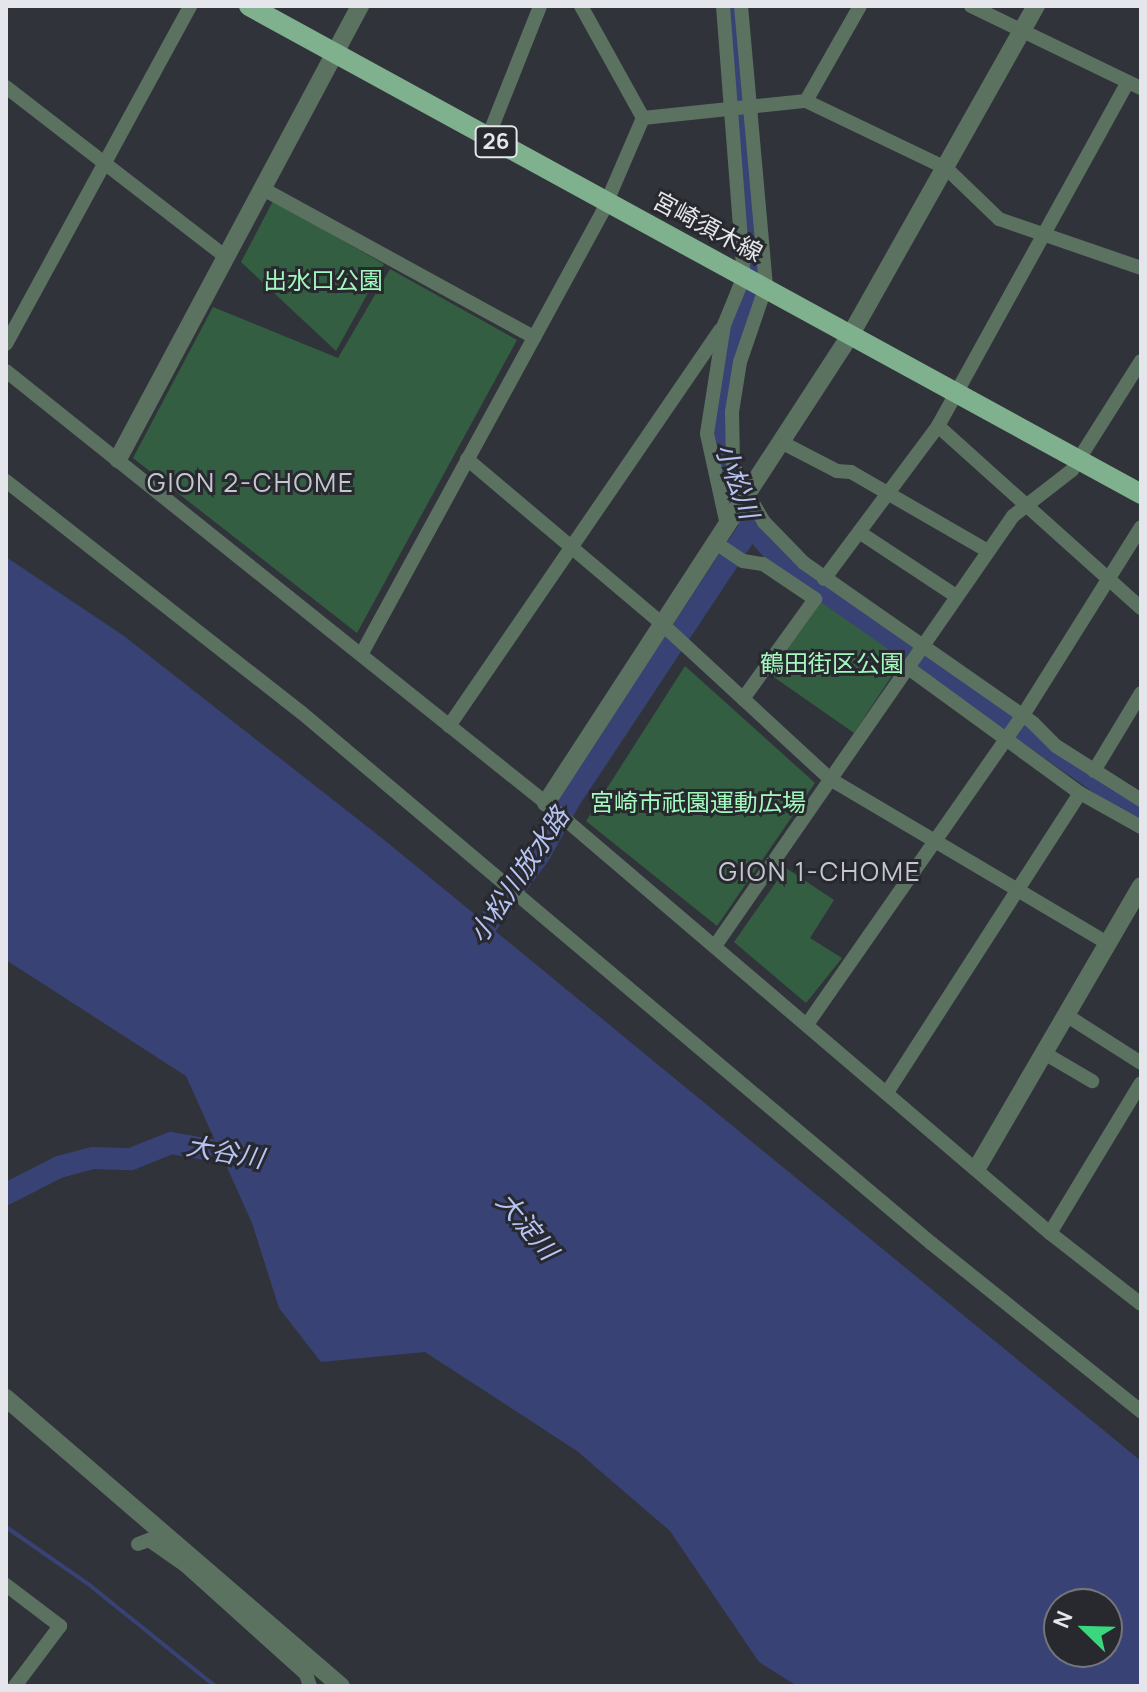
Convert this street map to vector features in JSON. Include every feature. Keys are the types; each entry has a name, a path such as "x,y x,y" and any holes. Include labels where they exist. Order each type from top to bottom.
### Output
{"main road":[{"name":"宮崎須木線","path":"249,6 1141,494"}],"street":[{"path":"6,344 190,6"},
{"path":"118,459 338,54 360,6"},
{"path":"488,137 540,6"},
{"path":"581,6 643,118"},
{"path":"449,726 724,325 758,282 729,108 723,6"},
{"path":"739,507 733,464 732,412 758,282 741,6"},
{"path":"806,101 860,6"},
{"path":"824,579 938,426 1134,85 971,6"},
{"path":"548,806 661,623 851,334 1036,6"},
{"path":"6,87 226,257"},
{"path":"643,118 806,101 946,168 999,219 1141,268"},
{"path":"362,653 606,200 643,118"},
{"path":"265,190 534,337"},
{"path":"724,325 707,434 739,507 824,579 1094,771 1141,800"},
{"path":"715,946 988,551 1024,507 1080,460 1141,361"},
{"path":"6,371 362,653 808,1023 1050,1233 1141,1304"},
{"path":"938,426 1024,507 1141,608"},
{"path":"781,442 889,492 988,551"},
{"path":"467,459 661,623 830,779 1107,943"},
{"path":"6,481 302,713 956,1263 1141,1411"},
{"path":"808,1023 1020,718 1141,527"},
{"path":"859,532 956,596"},
{"path":"716,543 743,561 763,564 815,599 743,699"},
{"path":"907,667 1080,793 1141,827"},
{"path":"1094,771 1141,693"},
{"path":"888,1091 1080,793"},
{"path":"977,1168 1141,887"},
{"path":"1066,1015 1141,1063"},
{"path":"1044,1053 1092,1081"},
{"path":"1050,1233 1141,1083"},
{"path":"6,1398 268,1631 306,1674 310,1686"},
{"path":"138,1544 149,1540 341,1686"},
{"path":"6,1585 60,1626 15,1686 6,1680"}],"green space":[{"name":"出水口公園","path":"273,201 384,264 336,351 241,262"},
{"path":"390,269 517,340 357,633 133,458 213,307 338,358"},
{"name":"鶴田街区公園","path":"823,599 903,659 854,733 768,673"},
{"name":"宮崎市祇園運動広場","path":"685,666 815,783 717,926 586,821"},
{"path":"786,868 834,900 810,938 842,958 806,1003 734,942"}],"water":[{"name":"大淀川","path":"6,557 124,636 383,839 1141,1461 1141,1686 797,1686 759,1662 670,1531 577,1451 425,1352 321,1362 279,1308 252,1223 186,1076 6,960"}],"waterway":[{"name":"小松川","path":"734,6 738,114 753,260 745,313 720,397 719,432 734,490 751,526 784,563 1141,812"},
{"name":"小松川放水路","path":"470,947 539,855 569,801 751,526"},
{"name":"大谷川","path":"6,1194 59,1167 93,1158 131,1159 171,1143 250,1157"},
{"path":"6,1527 87,1583 215,1686"}],"district":[{"name":"GION 2-CHOME","path":"251,483"},
{"name":"GION 1-CHOME","path":"820,872"}]}
